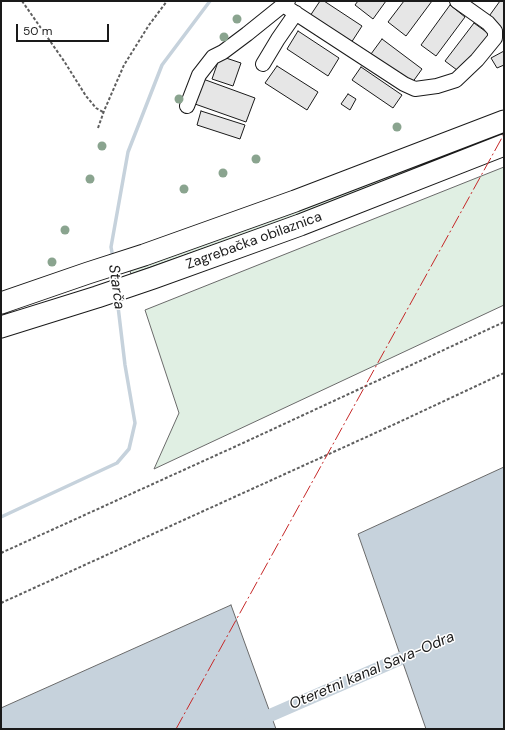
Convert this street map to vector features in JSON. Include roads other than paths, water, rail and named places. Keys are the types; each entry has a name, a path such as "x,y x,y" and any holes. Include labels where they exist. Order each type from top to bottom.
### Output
{"highway":[{"name":"Zagrebačka obilaznica","path":"1,303 144,255 295,201 504,121"},
{"name":"Zagrebačka obilaznica","path":"1,327 97,297 300,226 504,145"}],"lane":[{"path":"187,106 199,75 213,57 223,52 241,39 286,3 296,13 404,84 415,89 437,86 456,80 477,60 495,38 495,31 488,23 457,1"},
{"path":"263,64 296,13"}],"waterway":[{"name":"Starča","path":"113,258 111,247 128,152 162,65 210,1"},
{"name":"Starča","path":"1,517 117,463 129,449 135,423 125,365 117,298"},
{"name":"Oteretni kanal Sava-Odra","path":"239,729 418,651"}]}
